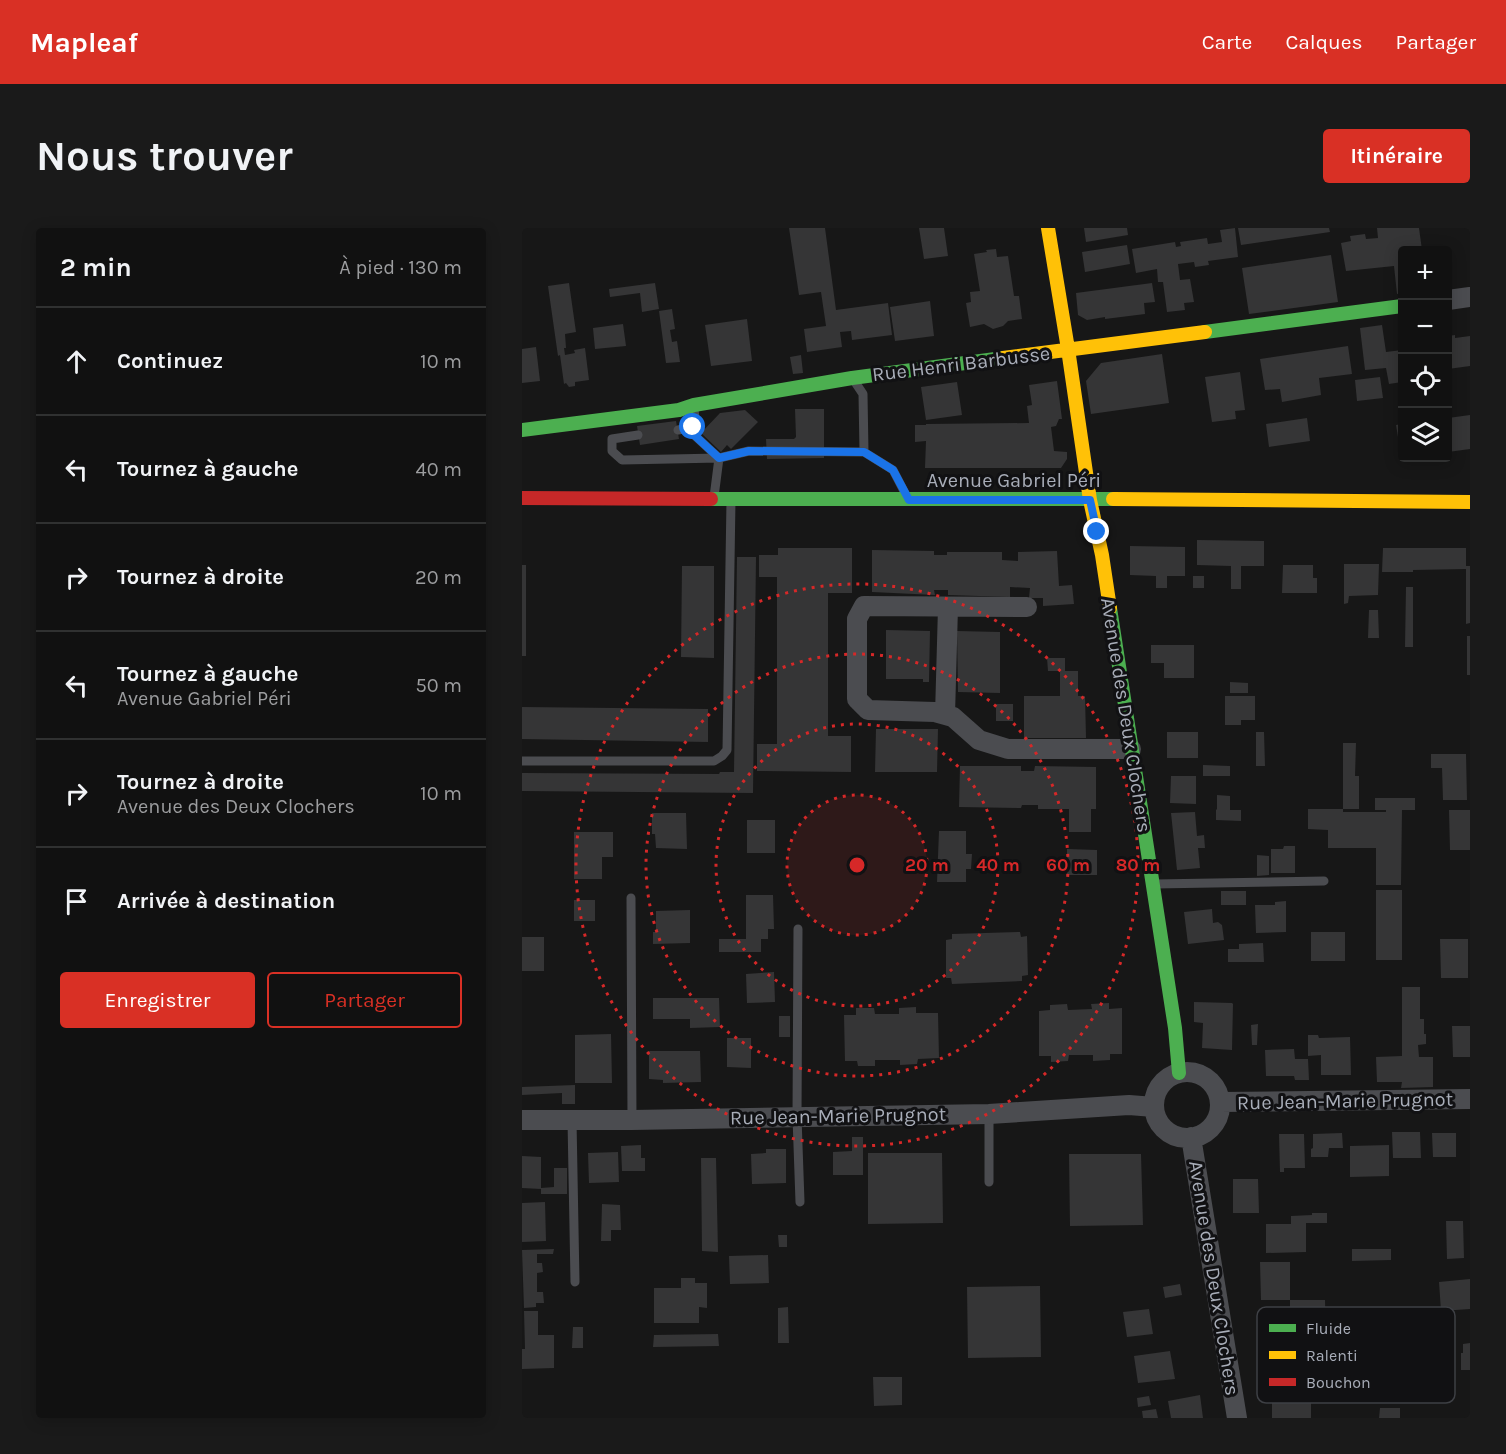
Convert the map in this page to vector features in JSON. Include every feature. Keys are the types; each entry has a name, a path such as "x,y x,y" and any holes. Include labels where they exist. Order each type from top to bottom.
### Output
{"street":[{"path":"1048,228 1068,349"},
{"path":"1452,299 1470,297"},
{"name":"Rue Henri Barbusse","path":"522,430 678,410 694,405 852,378 1398,307"},
{"name":"Avenue des Deux Clochers","path":"1068,349 1175,1028 1179,1073"},
{"name":"Avenue Gabriel Péri","path":"522,498 1470,501"},
{"path":"1027,607 864,606 857,620 856,699 868,710 935,712 953,717 979,740 1008,749 1131,749"},
{"path":"945,715 948,607"},
{"path":"1191,1072 1202,1075 1211,1082 1220,1102 1215,1122 1201,1135 1191,1137 1180,1137 1162,1126 1154,1107 1161,1085 1169,1077 1191,1072"},
{"name":"Rue Jean-Marie Prugnot","path":"1220,1102 1470,1099"},
{"name":"Rue Jean-Marie Prugnot","path":"522,1120 797,1117 989,1113 1129,1105 1154,1107"},
{"name":"Avenue des Deux Clochers","path":"1191,1137 1237,1418"}],"lane":[{"path":"852,378 863,394 864,452"},
{"path":"694,405 695,420 692,433 719,458"},
{"path":"678,430 693,427"},
{"path":"638,435 612,439 612,451 622,460 719,458 749,451 864,452 893,470 909,500"},
{"path":"714,499 719,458"},
{"path":"522,761 714,761 728,750 731,499"},
{"path":"1152,884 1324,881"},
{"path":"631,898 632,1120"},
{"path":"798,929 797,1117 800,1202"},
{"path":"989,1113 989,1182"},
{"path":"572,1120 575,1282"}],"building":[{"path":"789,228 825,228 836,310 888,303 892,335 852,340 851,331 840,332 842,347 807,352 804,329 826,326 821,292 799,295"},
{"path":"919,228 944,228 948,256 924,259"},
{"path":"1084,228 1127,228 1128,235 1086,242"},
{"path":"1235,228 1238,257 1208,261 1209,265 1195,267 1194,262 1178,264 1180,280 1190,279 1194,302 1184,303 1185,310 1167,312 1163,282 1158,282 1157,269 1136,273 1132,249 1175,242 1176,247 1181,246 1180,242 1207,238 1208,244 1222,242 1220,230"},
{"path":"1238,228 1329,228 1330,232 1241,245"},
{"path":"1377,228 1419,228 1421,246 1398,246 1398,294 1394,266 1346,271 1341,243 1351,241 1350,236 1365,234 1366,239 1378,238"},
{"path":"1127,245 1130,264 1085,272 1082,252"},
{"path":"996,249 997,257 1008,256 1014,296 1019,296 1022,319 1008,321 1003,326 993,329 984,324 970,327 966,303 971,302 970,292 980,291 974,254"},
{"path":"1331,255 1338,302 1249,314 1242,268"},
{"path":"569,283 576,332 565,334 565,355 585,348 589,380 575,382 575,386 569,387 566,383 564,384 560,355 558,356 548,286"},
{"path":"655,283 659,309 642,312 640,293 610,297 609,289"},
{"path":"1152,283 1155,302 1144,303 1145,314 1087,320 1078,315 1076,293"},
{"path":"930,301 934,336 895,341 890,307"},
{"path":"672,309 675,329 670,330 672,342 677,341 680,362 666,363 659,311"},
{"path":"747,319 752,361 711,366 705,325"},
{"path":"623,324 626,346 595,349 593,328"},
{"path":"1382,325 1386,352 1398,350 1398,383 1389,384 1386,368 1365,370 1360,328"},
{"path":"1452,335 1455,335 1455,338 1470,336 1470,366 1452,368"},
{"path":"1348,346 1352,374 1319,378 1321,395 1282,402 1280,389 1265,390 1260,359"},
{"path":"536,347 540,381 522,383 522,349"},
{"path":"1162,354 1169,403 1091,414 1086,381 1101,363"},
{"path":"801,355 803,373 793,374 790,357"},
{"path":"1240,372 1245,410 1235,411 1236,419 1212,422 1205,377"},
{"path":"1380,377 1383,398 1357,401 1355,380"},
{"path":"1057,381 1062,419 1059,419 1056,426 1051,427 1054,451 1067,452 1067,459 1061,468 925,468 926,441 915,442 915,425 1029,423 1027,406 1032,405 1029,385"},
{"path":"957,382 962,415 926,420 921,387"},
{"path":"795,409 824,409 824,458 767,459 766,439 794,439 796,437"},
{"path":"745,410 758,422 731,449 727,445 721,452 701,433 720,413"},
{"path":"1470,415 1470,449 1452,451 1452,417"},
{"path":"1307,418 1310,441 1269,447 1266,424"},
{"path":"676,421 679,439 640,445 637,426"},
{"path":"1197,540 1264,541 1264,566 1241,566 1241,589 1231,589 1231,566 1197,565"},
{"path":"1130,546 1185,547 1185,576 1167,576 1167,588 1156,588 1156,576 1130,575"},
{"path":"778,548 852,548 852,593 828,593 828,736 851,736 851,772 757,771 757,744 777,744 777,577 759,577 759,555 778,555"},
{"path":"1383,548 1466,548 1466,566 1470,566 1470,623 1466,624 1466,569 1382,572"},
{"path":"872,550 934,551 934,555 947,555 947,552 1002,552 1002,560 1018,561 1018,552 1057,551 1059,586 1072,585 1074,604 1043,606 1043,598 1029,598 1030,588 1010,587 1010,597 948,595 948,590 934,590 935,595 872,592"},
{"path":"737,557 756,557 753,793 522,791 522,773 719,774 720,772 734,772"},
{"path":"1344,564 1379,564 1378,595 1349,596 1348,603 1344,604"},
{"path":"522,565 526,565 526,656 522,656"},
{"path":"1283,565 1313,565 1313,578 1317,578 1317,593 1282,593"},
{"path":"682,566 714,566 714,658 681,657"},
{"path":"1193,576 1204,576 1204,588 1193,588"},
{"path":"1406,587 1413,587 1413,647 1405,647"},
{"path":"1369,610 1378,610 1379,638 1368,638"},
{"path":"886,630 930,631 929,682 923,682 923,679 886,679"},
{"path":"957,631 1000,632 1000,693 958,692"},
{"path":"1467,636 1470,636 1470,675 1467,675"},
{"path":"1151,645 1194,645 1194,678 1164,678 1164,663 1151,663"},
{"path":"1047,658 1065,658 1065,671 1078,671 1078,696 1085,696 1086,738 1024,738 1024,696 1060,696 1060,671 1048,671"},
{"path":"1230,682 1248,683 1248,693 1230,693"},
{"path":"1225,696 1255,696 1255,720 1241,720 1241,725 1225,725"},
{"path":"996,704 1013,704 1013,721 996,721"},
{"path":"522,707 708,709 708,742 522,739"},
{"path":"876,729 938,729 937,772 875,772"},
{"path":"1167,732 1198,732 1198,758 1167,758"},
{"path":"1256,732 1264,732 1265,766 1256,766"},
{"path":"1343,743 1356,743 1355,776 1359,776 1359,809 1343,809"},
{"path":"1431,754 1466,754 1467,800 1443,800 1442,768 1431,768"},
{"path":"1203,765 1230,766 1230,776 1203,776"},
{"path":"960,766 1021,766 1021,771 1034,771 1035,766 1096,767 1096,809 1091,809 1091,832 1069,832 1069,809 1038,809 1038,805 1022,805 1021,808 959,807"},
{"path":"1171,776 1196,776 1196,804 1170,803"},
{"path":"1217,795 1230,796 1230,810 1241,810 1241,821 1216,820"},
{"path":"1375,798 1415,798 1415,810 1402,810 1401,885 1376,885 1376,848 1328,848 1328,830 1308,829 1308,809 1386,812 1386,810 1375,810"},
{"path":"1449,810 1470,810 1470,850 1450,850"},
{"path":"1195,812 1197,836 1204,835 1205,848 1198,848 1200,868 1177,870 1171,813"},
{"path":"652,813 686,813 687,849 656,848 655,834 652,834"},
{"path":"747,820 775,820 775,853 747,853"},
{"path":"939,831 966,831 966,854 972,854 971,869 966,869 966,882 937,882"},
{"path":"574,832 613,832 613,857 602,857 602,879 574,879"},
{"path":"1284,846 1295,846 1295,873 1271,873 1271,849 1283,849"},
{"path":"1067,849 1097,850 1097,875 1067,875"},
{"path":"1257,855 1269,856 1269,875 1257,876"},
{"path":"1376,890 1402,890 1402,960 1376,960"},
{"path":"1221,891 1246,891 1246,905 1221,905"},
{"path":"746,895 773,895 774,929 768,929 768,939 761,939 761,952 719,952 719,939 746,939"},
{"path":"574,900 595,900 595,921 574,921"},
{"path":"1286,901 1286,932 1256,933 1255,905 1275,905 1275,902"},
{"path":"1212,909 1213,923 1218,922 1222,925 1224,940 1188,944 1184,912"},
{"path":"690,910 690,943 653,944 653,932 656,932 656,911"},
{"path":"1020,932 1021,937 1027,936 1028,975 1022,976 1022,981 952,984 951,978 946,978 946,940 952,939 952,934"},
{"path":"1311,932 1345,932 1345,961 1311,961"},
{"path":"522,937 544,937 544,971 522,971"},
{"path":"1440,939 1468,939 1468,978 1441,978"},
{"path":"1263,943 1264,962 1228,962 1228,949 1239,949 1239,944"},
{"path":"774,972 775,1002 747,1003 746,974"},
{"path":"1402,987 1420,987 1420,1019 1424,1019 1426,1044 1418,1045 1419,1057 1433,1057 1433,1087 1401,1088 1402,1082 1377,1082 1376,1057 1402,1056"},
{"path":"653,998 719,998 720,1027 690,1028 690,1019 653,1019"},
{"path":"1194,1002 1233,1004 1232,1050 1202,1048 1203,1023 1194,1022"},
{"path":"1109,1003 1109,1009 1122,1008 1122,1054 1110,1054 1110,1060 1093,1061 1093,1055 1069,1055 1068,1061 1051,1062 1051,1056 1039,1056 1039,1011 1050,1010 1050,1005 1067,1004 1068,1010 1092,1009 1091,1004"},
{"path":"916,1007 916,1013 938,1013 939,1058 918,1059 917,1064 900,1065 900,1060 875,1060 875,1066 858,1066 857,1061 845,1061 844,1015 856,1015 856,1008 874,1008 875,1014 899,1014 899,1008"},
{"path":"779,1016 790,1016 790,1037 779,1037"},
{"path":"1258,1024 1257,1045 1252,1045 1251,1025"},
{"path":"1452,1026 1470,1026 1470,1057 1453,1057"},
{"path":"611,1034 612,1083 575,1083 575,1035"},
{"path":"1308,1035 1318,1035 1319,1038 1350,1037 1351,1075 1321,1075 1321,1055 1308,1056"},
{"path":"727,1038 751,1038 751,1068 727,1067"},
{"path":"1294,1049 1295,1059 1308,1059 1309,1080 1295,1080 1294,1076 1266,1076 1265,1050"},
{"path":"649,1051 700,1051 701,1082 663,1083 663,1080 649,1079"},
{"path":"575,1085 575,1104 562,1104 562,1093 522,1095 522,1087"},
{"path":"1392,1132 1420,1132 1421,1158 1393,1158"},
{"path":"1342,1133 1343,1148 1329,1148 1328,1157 1311,1157 1313,1134"},
{"path":"1432,1133 1456,1133 1456,1157 1433,1157"},
{"path":"1279,1134 1304,1134 1305,1168 1284,1168 1284,1172 1280,1172"},
{"path":"852,1137 863,1137 863,1175 833,1175 833,1152 852,1151"},
{"path":"641,1145 641,1158 645,1158 645,1171 622,1171 621,1146"},
{"path":"1389,1145 1389,1176 1350,1177 1350,1146"},
{"path":"766,1149 786,1149 786,1183 752,1184 751,1154 766,1153"},
{"path":"618,1152 619,1182 589,1183 588,1153"},
{"path":"868,1153 942,1153 943,1223 868,1224"},
{"path":"1069,1154 1141,1154 1143,1225 1070,1226"},
{"path":"522,1156 541,1157 541,1189 522,1188"},
{"path":"701,1158 716,1158 718,1252 702,1251"},
{"path":"554,1168 567,1168 567,1194 541,1194 541,1188 554,1187"},
{"path":"1233,1179 1258,1179 1259,1213 1233,1213"},
{"path":"545,1202 546,1241 522,1242 522,1203"},
{"path":"602,1204 620,1205 621,1230 611,1230 611,1241 601,1241"},
{"path":"1312,1213 1327,1213 1327,1223 1306,1223 1306,1252 1266,1253 1266,1224 1291,1224 1291,1216 1312,1215"},
{"path":"1446,1221 1463,1221 1464,1258 1447,1259"},
{"path":"778,1235 787,1235 787,1247 779,1247"},
{"path":"554,1249 553,1254 537,1254 537,1263 542,1263 543,1272 537,1273 537,1292 543,1292 544,1303 536,1303 536,1307 524,1308 522,1250"},
{"path":"1352,1249 1391,1249 1391,1260 1352,1261"},
{"path":"768,1255 769,1283 730,1284 729,1256"},
{"path":"1260,1262 1290,1262 1290,1300 1261,1300"},
{"path":"681,1278 695,1278 695,1283 707,1283 707,1308 699,1307 699,1323 654,1323 654,1288 681,1288"},
{"path":"1470,1279 1470,1309 1455,1310 1455,1307 1441,1307 1439,1282"},
{"path":"1180,1284 1182,1295 1165,1298 1163,1287"},
{"path":"1040,1286 1041,1357 968,1358 967,1287"},
{"path":"1290,1300 1325,1300 1325,1307 1290,1307"},
{"path":"788,1307 789,1343 778,1343 778,1308"},
{"path":"1149,1309 1153,1334 1127,1337 1123,1312"},
{"path":"524,1311 538,1311 538,1335 554,1335 554,1368 522,1369 522,1349 525,1349"},
{"path":"573,1327 583,1327 583,1348 572,1348"},
{"path":"718,1334 719,1346 653,1347 654,1335"},
{"path":"1470,1343 1470,1370 1461,1370 1463,1344"},
{"path":"1170,1351 1175,1379 1138,1383 1134,1356"},
{"path":"873,1377 902,1377 902,1405 874,1406"},
{"path":"1200,1395 1203,1418 1171,1418 1168,1401"},
{"path":"1149,1396 1151,1405 1138,1407 1137,1398"},
{"path":"1272,1403 1311,1403 1311,1418 1272,1418"},
{"path":"1380,1408 1400,1408 1400,1418 1379,1418"},
{"path":"1156,1409 1158,1418 1143,1418 1142,1411"}],"traffic: fast":[{"path":"1205,332 1398,307"},
{"path":"522,430 679,410 694,405 852,378 1003,358"},
{"path":"711,499 1113,499"},
{"path":"1110,608 1175,1028 1179,1073"}],"traffic: slow":[{"path":"1048,228 1090,500 1110,608"},
{"path":"1003,358 1205,332"},
{"path":"1113,499 1470,502"}],"traffic: jam":[{"path":"522,498 711,499"}],"route":[{"path":"693,427 692,433 719,458 749,451 864,452 893,470 909,500 1090,500 1097,532"}]}
